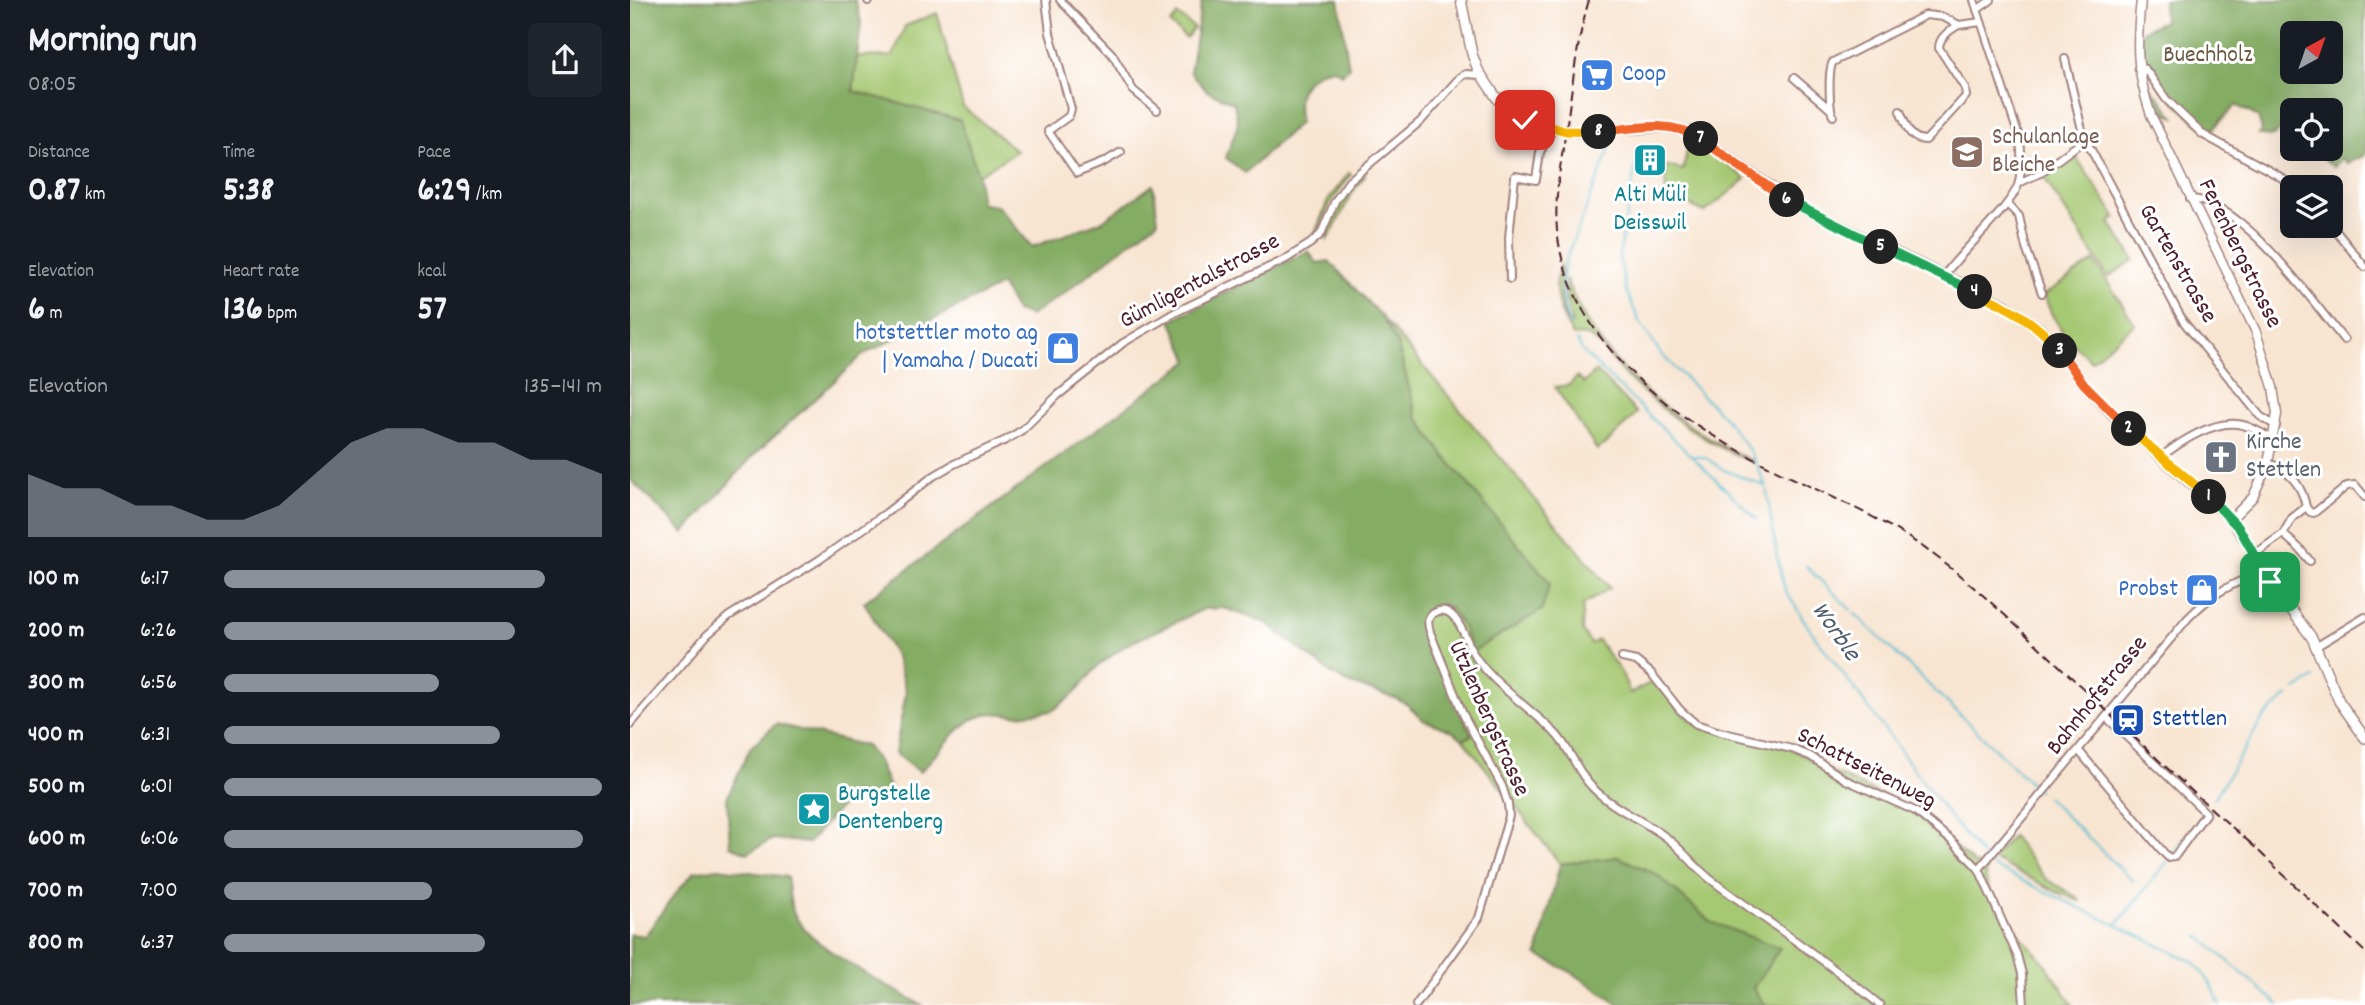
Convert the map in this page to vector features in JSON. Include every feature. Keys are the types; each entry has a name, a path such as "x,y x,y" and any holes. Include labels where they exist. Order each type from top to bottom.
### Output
{"main road":[{"path":"1461,0 1473,59 1480,75 1493,94 1525,120 1553,128 1586,132 1665,127 1684,130 1802,208 2015,310 2040,329 2099,400 2231,519 2270,582 2317,646 2339,702 2365,738"}],"street":[{"path":"1046,0 1050,33 1071,109 1069,116 1048,131 1077,173 1121,152"},
{"path":"1060,0 1112,54 1133,90 1157,110"},
{"path":"1943,277 1957,257 2007,204 2019,183 2019,137 1974,0"},
{"path":"1977,10 1991,0"},
{"name":"Ferenbergstrasse","path":"2141,0 2137,68 2151,115 2263,349 2277,408 2268,463 2253,497 2231,519"},
{"path":"1794,78 1831,112 1829,70 1833,62 1926,15 1943,17 1959,25"},
{"path":"1900,111 1912,136 1926,140 1966,96 1965,89 1939,48 1939,42 1959,25 1981,22"},
{"name":"Gümligentalstrasse","path":"630,725 707,635 729,616 831,552 932,477 1022,430 1057,396 1124,343 1174,313 1286,259 1311,243 1321,234 1335,201 1349,181 1421,121 1464,74 1473,59"},
{"name":"Gartenstrasse","path":"2065,59 2085,142 2183,321 2260,416 2276,426"},
{"path":"2137,68 2145,69 2166,100 2202,134 2280,177"},
{"path":"1464,74 1480,75"},
{"path":"1510,279 1509,237 1515,176 1536,180 1540,152 1553,128"},
{"path":"2019,183 2040,173 2085,142"},
{"path":"2190,198 2210,202 2266,244 2344,340"},
{"path":"2007,204 2019,216 2026,248 2042,293"},
{"path":"2342,238 2365,267"},
{"path":"2161,457 2196,433 2231,424 2244,426 2273,440"},
{"path":"2268,463 2294,479 2310,512 2314,513 2347,486 2355,485 2365,497"},
{"path":"2255,554 2283,534 2292,518 2306,507"},
{"path":"2283,534 2300,548 2310,561"},
{"name":"Bahnhofstrasse","path":"1981,867 2201,604 2234,582 2264,570"},
{"name":"Utzlenbergstrasse","path":"1416,1005 1477,923 1509,816 1502,786 1463,714 1432,639 1428,619 1439,611 1454,617 1476,658 1565,743 1591,786 1604,798 1668,839 1711,880 1880,1005"},
{"path":"2317,646 2365,617"},
{"name":"Schattseitenweg","path":"1622,658 1636,661 1651,673 1680,710 1696,724 1792,749 1810,757 1846,780 1914,811 1981,867"},
{"path":"2079,751 2164,853 2169,858 2175,856 2206,813 2106,717"},
{"path":"1981,867 2017,955 2022,974 2024,1005"}],"green space":[{"path":"630,0 855,0 861,22 853,91 960,120 978,175 981,203 998,206 1032,247 1102,221 1153,185 1158,221 1030,316 1016,311 1001,285 864,354 753,456 684,533 630,479"},
{"path":"1202,0 1339,0 1349,68 1342,74 1337,70 1324,70 1306,83 1298,98 1299,123 1245,173 1226,158 1238,124 1234,103 1207,91 1190,72"},
{"name":"Buechholz","path":"2163,0 2365,0 2365,155 2347,163 2343,159 2343,98 2280,98 2280,130 2273,136 2258,135 2262,130 2258,117 2236,105 2209,133 2160,88 2153,72 2142,62 2142,31 2164,21"},
{"path":"937,13 963,107 1017,151 978,175 960,120 853,91 857,57 893,56 905,26"},
{"path":"1178,15 1194,28 1186,38 1170,24"},
{"path":"2148,84 2175,117 2157,105"},
{"path":"1690,137 1746,179 1705,212 1666,195 1665,165 1683,170"},
{"path":"2075,155 2116,217 2110,222 2134,260 2108,277 2043,176"},
{"name":"Buechholz","path":"2326,161 2339,161 2334,167"},
{"path":"1349,173 1351,175 1331,202 1314,236 1328,200"},
{"path":"1365,173 1353,191 1327,240 1339,202"},
{"path":"1308,251 1317,263 1329,261 1381,316 1397,343 1417,417 1443,454 1550,583 1542,610 1472,652 1461,624 1449,607 1431,607 1421,615 1420,625 1472,735 1463,739 1452,731 1423,720 1408,705 1397,699 1348,683 1332,674 1267,623 1224,608 1204,609 1126,645 1098,666 1074,694 1052,711 1017,715 990,713 971,720 957,731 920,772 895,753 906,692 896,657 864,602 1189,361 1171,320"},
{"path":"2094,261 2135,324 2091,361 2066,337 2051,313 2044,295"},
{"path":"1560,265 1562,306 1570,325 1566,279 1598,338 1618,364 1642,388 1695,429 1754,462 1702,437 1670,415 1622,372 1595,341 1585,335 1573,336 1564,319 1556,293"},
{"path":"1381,316 1610,588 1583,605 1582,631 1591,644 1598,640 1622,674 1630,693 1657,680 1680,710 1696,724 1792,749 1836,774 1915,811 1974,864 1986,868 1986,880 1996,905 2042,960 2073,1005 1765,1005 1753,988 1779,948 1710,922 1656,874 1618,857 1560,864 1463,739 1472,735 1420,624 1421,615 1431,607 1448,607 1461,624 1443,454 1417,417 1397,343"},
{"path":"1596,371 1637,413 1597,450 1555,387 1569,385 1577,377 1584,383"},
{"path":"776,724 866,746 878,761 893,797 874,799 854,792 808,843 773,839 748,853 730,846 727,798 750,748"},
{"path":"2012,836 2046,879 2080,899 2079,901 1992,859"},
{"path":"1618,857 1656,874 1711,922 1780,948 1753,988 1765,1005 1621,1005 1571,972 1537,955 1560,864"},
{"path":"718,868 787,877 792,909 799,923 812,937 869,976 922,1005 630,1005 630,934 645,936 694,872"}],"waterway":[{"path":"1570,325 1563,293 1566,259 1613,140"},
{"name":"Worble","path":"1639,148 1619,257 1626,290 1639,321 1661,354 1726,419 1751,453 1766,487 1785,590 1809,628 1952,820 1985,859"},
{"path":"1577,341 1583,352 1757,519"},
{"path":"1694,456 1706,458 1724,470 1765,486"},
{"path":"1806,566 1851,610"},
{"path":"1854,613 2038,790"},
{"path":"2296,690 2314,678"},
{"path":"2214,799 2263,718 2288,696"},
{"path":"2046,797 2133,881"},
{"path":"2173,852 2185,836"},
{"path":"2117,924 2167,862"},
{"name":"Worble","path":"1989,863 2194,962 2210,982 2220,1005"},
{"path":"2199,936 2279,1005"}],"railway":[{"path":"1589,0 1576,61 1559,176 1556,217 1565,268 1579,302 1598,334 1622,363 1680,414 1769,467 1892,528 1938,558 2001,611 2172,773 2255,847"},
{"path":"2248,841 2365,952"}],"place":[{"name":"Coop","path":"1597,75"},
{"name":"Schulanlage Bleiche","path":"1967,152"},
{"name":"Alti Müli Deisswil","path":"1650,160"},
{"name":"hotstettler moto ag | Yamaha / Ducati","path":"1063,348"},
{"name":"Kirche Stettlen","path":"2221,457"},
{"name":"Probst","path":"2202,590"},
{"name":"Stettlen","path":"2128,720"},
{"name":"Burgstelle Dentenberg","path":"814,809"}],"route":[{"path":"1525,120 1577,132 1665,127 1684,130 1802,208 2020,313 2046,334 2084,384 2113,415 2228,514 2259,560 2270,582"}]}
